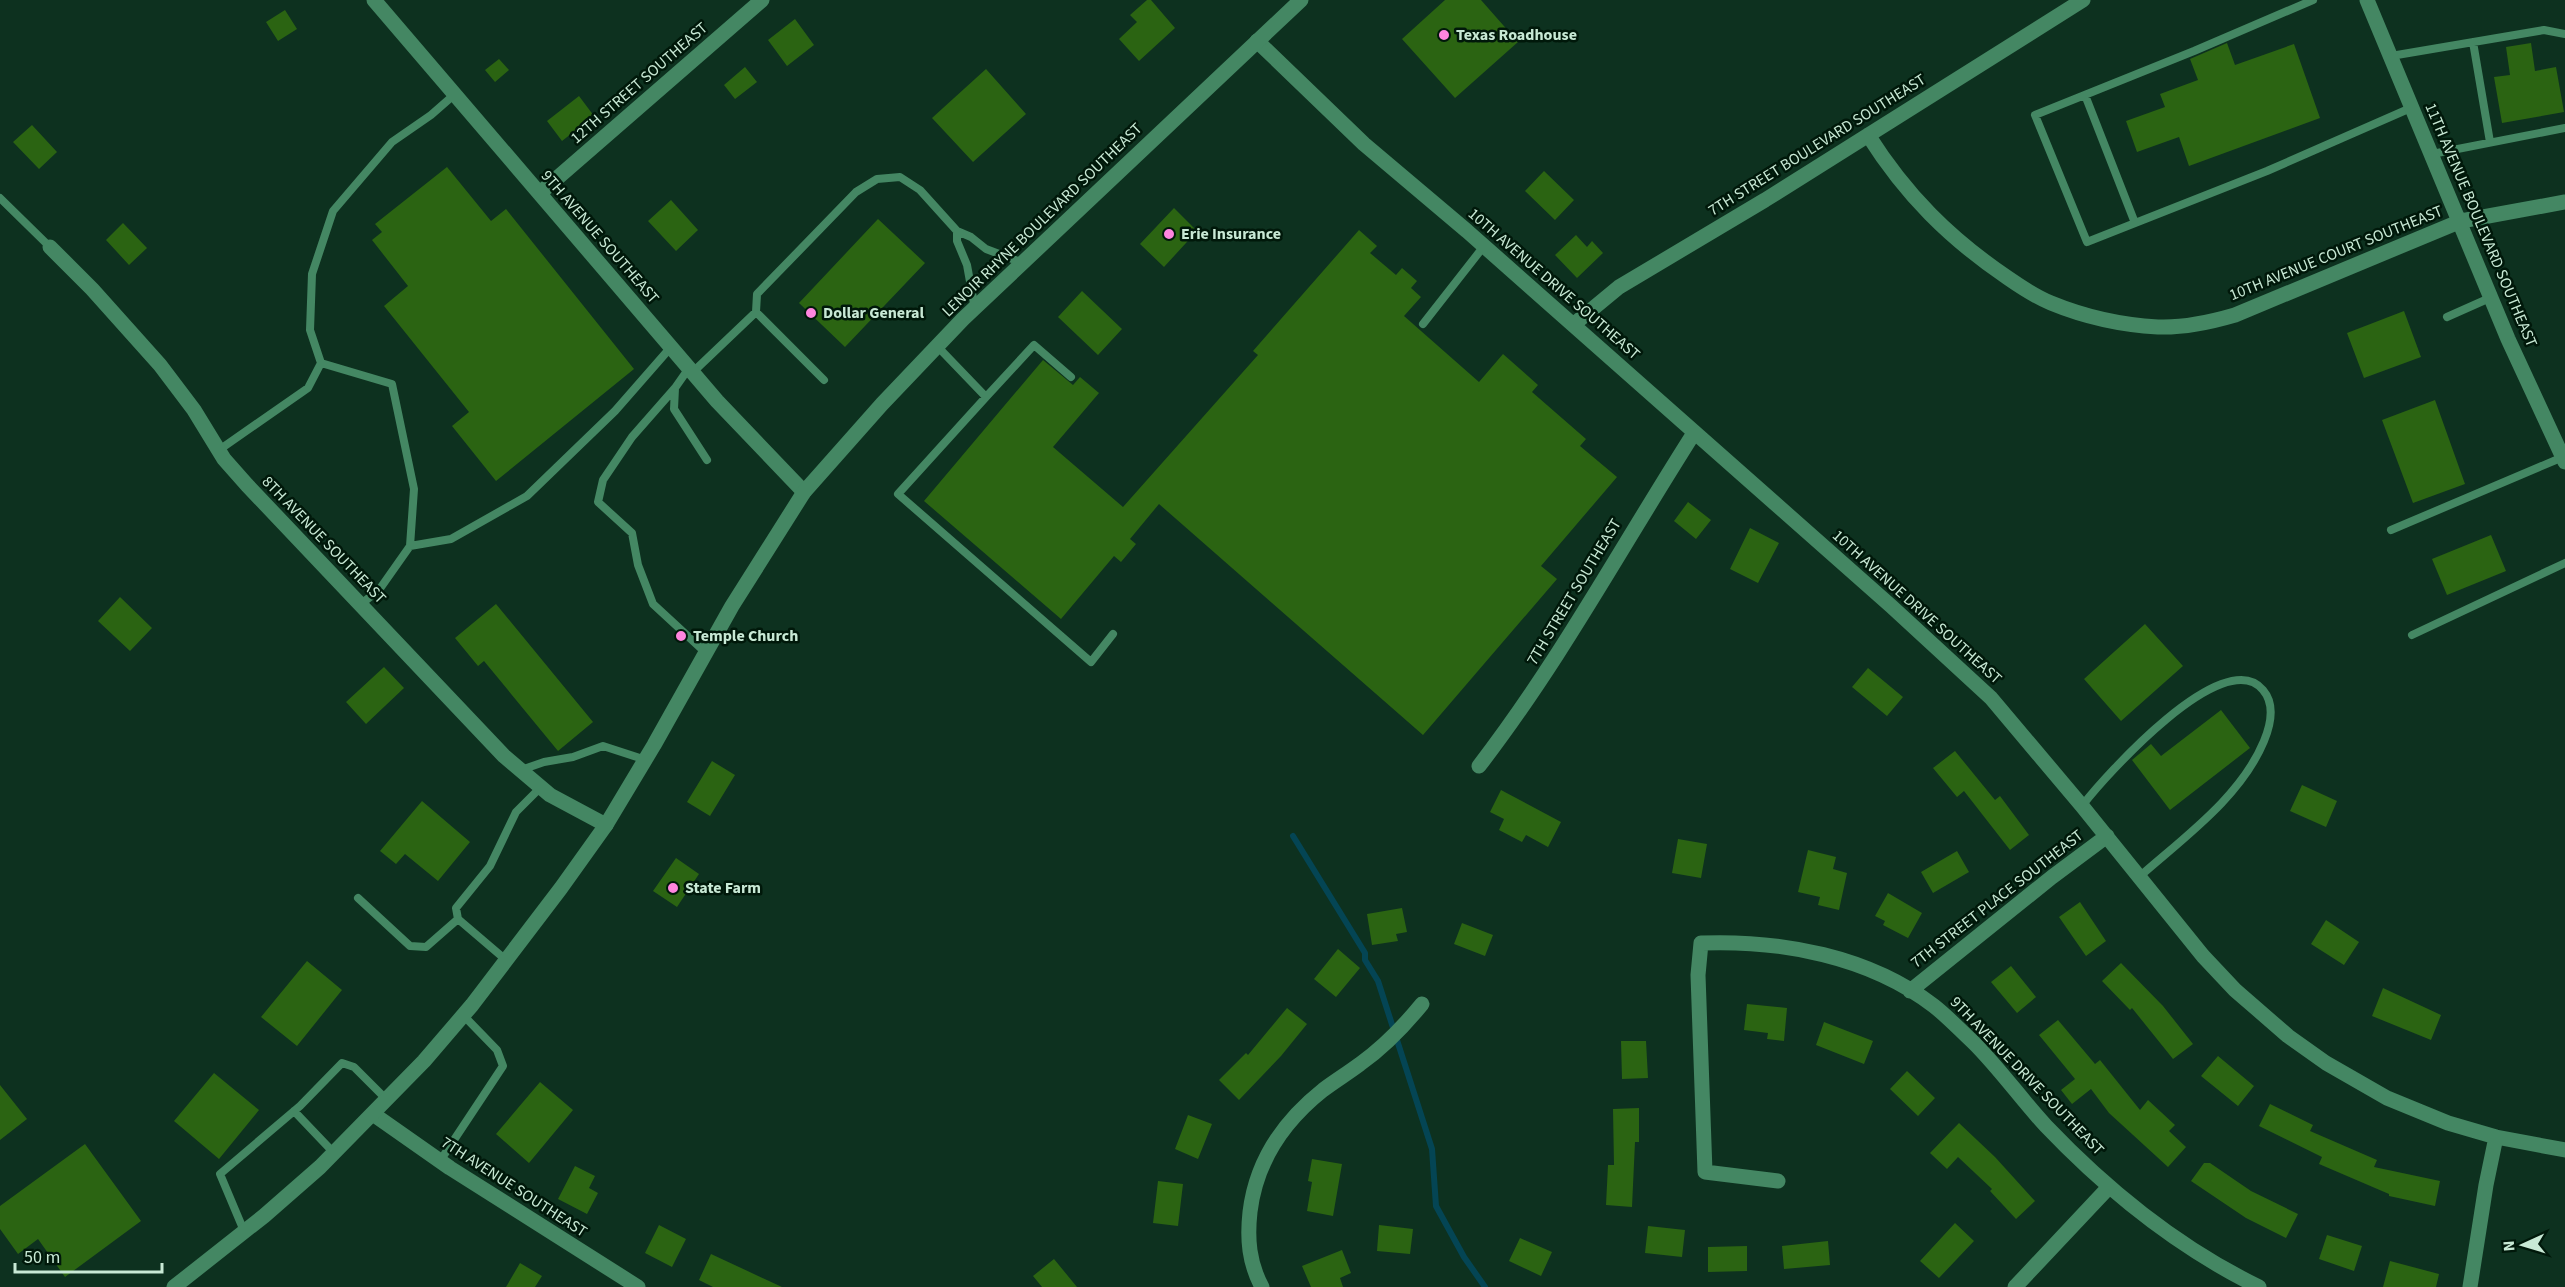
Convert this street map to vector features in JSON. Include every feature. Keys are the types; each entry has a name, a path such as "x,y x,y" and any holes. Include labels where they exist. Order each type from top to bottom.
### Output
{"street":[{"name":"9TH AVENUE SOUTHEAST","path":"374,0 691,370 804,492"},
{"name":"12TH STREET SOUTHEAST","path":"540,193 762,0"},
{"name":"LENOIR RHYNE BOULEVARD SOUTHEAST","path":"174,1287 244,1232 334,1153 374,1114 463,1015 606,825 646,760 705,652 756,566 804,492 937,346 1301,0"},
{"name":"7TH STREET BOULEVARD SOUTHEAST","path":"1573,325 1619,287 2083,0"},
{"name":"11TH AVENUE BOULEVARD SOUTHEAST","path":"2367,0 2492,297 2564,460"},
{"name":"10TH AVENUE DRIVE SOUTHEAST","path":"1257,41 1364,144 1484,246 1892,606 1991,699 2107,836 2203,956 2235,990 2288,1036 2326,1063 2387,1098 2448,1123 2496,1137 2565,1150"},
{"name":"10TH AVENUE COURT SOUTHEAST","path":"1868,135 1890,170 1917,203 1953,237 1988,264 2049,303 2092,317 2126,324 2173,326 2235,315 2461,221 2565,202"},
{"name":"8TH AVENUE SOUTHEAST","path":"50,247 92,289 160,365 194,410 219,450 247,485 520,771 540,788 576,811 606,825"},
{"name":"7TH STREET SOUTHEAST","path":"1479,766 1517,717 1552,665 1694,433"},
{"name":"7TH STREET PLACE SOUTHEAST","path":"1910,991 2107,836"},
{"name":"9TH AVENUE DRIVE SOUTHEAST","path":"1778,1181 1705,1172 1699,1008 1701,943 1755,943 1807,951 1865,968 1910,991 1934,1006 1975,1044 2045,1125 2109,1187 2161,1227 2259,1287"},
{"path":"1262,1287 1250,1254 1248,1232 1256,1183 1268,1151 1280,1133 1309,1102 1386,1044 1422,1004"},
{"name":"7TH AVENUE SOUTHEAST","path":"374,1114 440,1161 638,1287"},
{"path":"2470,1287 2496,1137"},
{"path":"2014,1287 2109,1187"}],"lane":[{"path":"2313,0 2035,115 2087,242 2267,171 2413,107"},
{"path":"2391,56 2544,30 2565,34"},
{"path":"2473,42 2490,142"},
{"path":"219,450 308,388 321,363 310,330 312,273 333,212 392,142 431,115 454,94"},
{"path":"2085,95 2135,223"},
{"path":"2432,154 2565,128"},
{"path":"705,652 653,604 638,566 632,533 598,502 603,480 632,436 691,370 756,312 757,294 856,192 877,178 900,177 920,190 957,231 971,237 986,249 1023,263"},
{"path":"0,198 50,247"},
{"path":"957,231 957,241 967,265 975,309"},
{"path":"1423,324 1484,246"},
{"path":"2447,316 2492,297"},
{"path":"756,312 824,380"},
{"path":"1071,377 1034,345 898,494 1091,662 1113,634"},
{"path":"937,346 986,397"},
{"path":"410,546 452,539 527,496 615,411 671,347"},
{"path":"321,363 392,384 414,489 410,546 379,590 361,604"},
{"path":"675,388 674,409 707,460"},
{"path":"2391,530 2564,460"},
{"path":"2412,635 2565,563"},
{"path":"2082,806 2111,772 2145,738 2198,695 2221,683 2239,679 2257,684 2264,691 2269,700 2271,716 2264,742 2252,763 2206,817 2139,877"},
{"path":"520,771 544,762 573,757 603,746 646,760"},
{"path":"506,960 458,919 456,908 490,866 516,812 540,788"},
{"path":"358,898 410,946 426,947 458,919"},
{"path":"440,1161 503,1066 497,1050 463,1015"},
{"path":"244,1232 220,1174 294,1111 342,1063 354,1067 387,1100"},
{"path":"294,1111 334,1153"}],"building":[{"path":"1147,0 1151,0 1175,28 1139,61 1119,39 1137,22 1130,15"},
{"path":"1445,0 1481,0 1518,42 1455,98 1402,39"},
{"path":"285,10 297,29 278,41 266,22"},
{"path":"795,19 814,45 787,66 768,40"},
{"path":"2227,43 2235,65 2294,44 2320,118 2189,166 2179,137 2137,152 2126,121 2165,107 2160,94 2198,80 2190,59"},
{"path":"2531,43 2535,71 2556,67 2564,112 2502,123 2494,77 2510,75 2506,47"},
{"path":"499,59 509,70 495,82 485,70"},
{"path":"745,67 757,82 735,99 724,85"},
{"path":"986,69 1026,114 973,162 932,118"},
{"path":"579,96 594,116 562,141 547,121"},
{"path":"32,125 57,152 39,169 13,142"},
{"path":"447,167 491,221 506,209 634,369 496,481 452,426 469,412 384,306 408,286 372,240 382,232 375,224"},
{"path":"1544,171 1574,200 1555,220 1525,191"},
{"path":"671,200 698,230 676,251 648,221"},
{"path":"1174,208 1197,231 1164,267 1140,244"},
{"path":"878,219 925,263 845,347 799,303"},
{"path":"123,223 147,248 129,265 106,240"},
{"path":"1359,230 1377,246 1370,253 1396,275 1402,268 1417,281 1411,288 1421,297 1404,316 1479,382 1503,354 1538,385 1532,392 1586,439 1580,446 1617,477 1541,566 1557,579 1423,735 1159,504 1130,539 1136,544 1121,562 1114,556 1061,619 924,501 1043,360 1073,385 1080,377 1099,393 1053,447 1123,507 1258,355 1253,351"},
{"path":"1576,235 1587,247 1592,241 1603,253 1577,278 1555,255"},
{"path":"1082,291 1122,329 1098,355 1058,317"},
{"path":"2404,311 2421,357 2364,378 2347,333"},
{"path":"2435,400 2465,484 2413,503 2382,420"},
{"path":"1688,502 1711,520 1696,539 1674,521"},
{"path":"1750,528 1779,543 1758,583 1730,569"},
{"path":"2491,535 2506,571 2447,595 2432,559"},
{"path":"120,597 152,628 130,651 98,621"},
{"path":"496,604 593,722 558,751 484,661 478,666 455,638"},
{"path":"2145,624 2183,666 2121,721 2084,679"},
{"path":"384,667 404,688 366,724 346,702"},
{"path":"1868,668 1903,697 1887,716 1852,687"},
{"path":"2221,710 2250,748 2170,810 2132,760 2151,744 2161,756"},
{"path":"1955,751 1995,800 2000,796 2029,835 2010,850 1964,791 1957,797 1933,768"},
{"path":"712,761 735,775 710,816 687,802"},
{"path":"2302,785 2337,801 2326,827 2290,811"},
{"path":"1501,790 1561,822 1548,847 1526,835 1522,842 1499,830 1504,819 1490,812"},
{"path":"422,801 470,842 438,881 405,854 396,864 380,851"},
{"path":"1678,839 1707,844 1701,878 1672,873"},
{"path":"1808,850 1836,857 1833,869 1847,873 1839,910 1818,905 1820,897 1798,892"},
{"path":"1957,851 1969,872 1933,893 1921,872"},
{"path":"676,858 699,874 677,907 653,891"},
{"path":"1888,893 1922,913 1908,938 1883,925 1885,921 1875,916"},
{"path":"2080,902 2106,941 2086,956 2059,917"},
{"path":"1402,908 1407,932 1396,934 1398,941 1372,945 1367,914"},
{"path":"2326,920 2359,942 2344,965 2311,944"},
{"path":"1462,923 1493,935 1485,956 1454,944"},
{"path":"1338,949 1360,968 1336,997 1314,979"},
{"path":"307,961 342,990 297,1046 261,1017"},
{"path":"2121,963 2163,1006 2193,1044 2173,1059 2132,1008 2130,1010 2102,981"},
{"path":"2011,966 2036,997 2017,1013 1991,982"},
{"path":"2383,988 2441,1015 2431,1040 2372,1016"},
{"path":"1747,1004 1787,1008 1784,1041 1767,1039 1768,1033 1744,1030"},
{"path":"1287,1008 1307,1024 1281,1056 1239,1100 1219,1080 1246,1053 1248,1055"},
{"path":"2058,1020 2095,1064 2100,1060 2140,1110 2148,1100 2175,1125 2169,1131 2186,1147 2168,1167 2109,1113 2091,1089 2072,1104 2061,1090 2075,1079 2039,1035"},
{"path":"1824,1022 1873,1041 1864,1064 1816,1045"},
{"path":"1621,1041 1646,1041 1648,1078 1622,1079"},
{"path":"2218,1056 2254,1086 2238,1106 2201,1076"},
{"path":"1907,1071 1935,1098 1918,1116 1890,1089"},
{"path":"214,1073 259,1110 219,1159 174,1121"},
{"path":"540,1082 573,1110 529,1163 496,1134"},
{"path":"0,1085 27,1119 0,1140"},
{"path":"2270,1104 2313,1125 2310,1131 2377,1160 2374,1167 2440,1181 2435,1206 2389,1196 2389,1194 2319,1164 2322,1157 2259,1126"},
{"path":"1639,1108 1639,1142 1635,1142 1632,1207 1606,1205 1608,1165 1614,1165 1613,1109"},
{"path":"1188,1115 1212,1124 1198,1159 1175,1149"},
{"path":"1959,1123 1995,1157 2035,1201 2016,1219 1990,1191 1992,1189 1958,1157 1947,1169 1930,1153"},
{"path":"85,1144 141,1221 65,1277 38,1239 18,1254 0,1229 0,1206"},
{"path":"1312,1159 1342,1164 1333,1216 1307,1211 1312,1182 1308,1181"},
{"path":"2204,1163 2210,1163 2251,1191 2298,1214 2286,1238 2246,1218 2191,1181"},
{"path":"575,1166 595,1176 589,1188 598,1193 587,1214 558,1199"},
{"path":"1158,1181 1183,1184 1178,1226 1153,1223"},
{"path":"1955,1223 1974,1241 1939,1278 1920,1261"},
{"path":"659,1225 686,1239 672,1267 645,1253"},
{"path":"1379,1225 1413,1229 1410,1254 1377,1251"},
{"path":"1648,1226 1685,1230 1682,1257 1645,1253"},
{"path":"2327,1235 2362,1246 2354,1271 2319,1259"},
{"path":"1520,1238 1552,1252 1541,1276 1509,1261"},
{"path":"1828,1241 1830,1265 1784,1269 1782,1246"},
{"path":"1747,1246 1747,1271 1708,1272 1708,1247"},
{"path":"1342,1250 1351,1273 1340,1278 1343,1287 1311,1287 1302,1266"},
{"path":"711,1254 782,1287 713,1287 699,1280"},
{"path":"1054,1259 1077,1287 1042,1287 1033,1276"},
{"path":"2390,1261 2439,1274 2436,1287 2383,1287"},
{"path":"520,1263 542,1276 535,1287 506,1287"}],"waterway":[{"path":"1293,836 1365,953 1365,960 1378,981 1432,1149 1436,1206 1464,1257 1485,1287"}],"place":[{"name":"Texas Roadhouse","path":"1444,35"},
{"name":"Erie Insurance","path":"1169,234"},
{"name":"Dollar General","path":"811,313"},
{"name":"Temple Church","path":"681,636"},
{"name":"State Farm","path":"673,888"}]}
